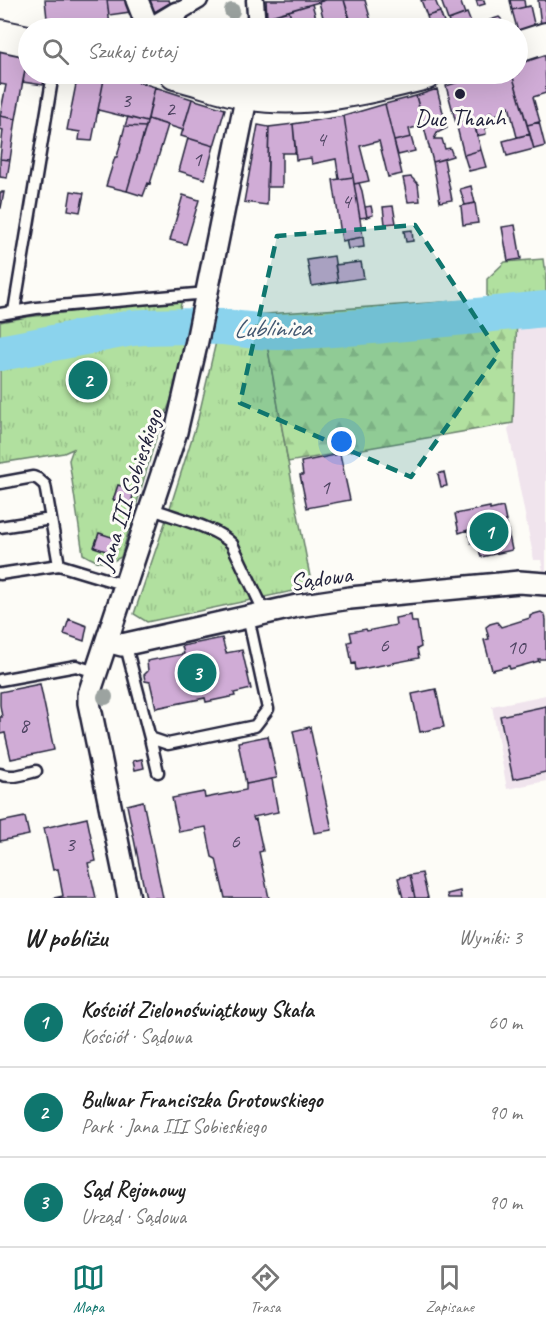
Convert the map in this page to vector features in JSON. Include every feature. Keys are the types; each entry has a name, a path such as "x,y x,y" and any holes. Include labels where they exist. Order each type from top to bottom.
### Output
{"main road":[{"path":"0,35 18,39"},
{"path":"528,44 546,38"},
{"path":"260,86 313,96 384,84"}],"street":[{"path":"137,0 145,18"},
{"path":"168,18 199,0"},
{"path":"255,0 256,18"},
{"name":"Jana III Sobieskiego","path":"129,898 89,694 96,672 117,642 125,585 176,432 205,302 260,86"},
{"name":"Sądowa","path":"117,642 297,606 519,582 546,584"}],"lane":[{"path":"14,311 51,84"},
{"path":"0,314 36,308 205,302"},
{"path":"0,483 33,477 45,485 59,564"},
{"path":"150,508 226,537 232,544 257,615 268,710 255,726 168,744 150,738"},
{"path":"0,527 51,519"},
{"path":"0,574 59,564 125,585"},
{"path":"117,642 128,654 158,772"},
{"path":"0,680 75,666 96,672"},
{"path":"0,774 15,776 36,771"}],"highlighted area":[{"path":"415,225 499,353 411,477 240,403 277,236"}],"shaded area":[{"path":"546,314 546,576 544,576 541,560 534,560 508,429 513,422 517,317"},
{"path":"546,695 546,781 507,789 492,706"}],"green space":[{"path":"543,259 544,267 546,267 546,302 267,327 221,322 222,317 487,299 487,279 505,262"},
{"path":"182,299 178,317 139,319 0,345 0,322"},
{"path":"517,317 513,423 288,462 266,338"},
{"path":"146,332 178,334 183,344 182,357 171,400 156,438 121,557 110,562 102,562 83,554 69,460 73,449 64,453 0,463 0,359"},
{"path":"218,333 266,338 312,587 147,622 134,614 198,419"}],"building":[{"path":"45,0 107,0 109,18 47,18"},
{"path":"107,0 128,0 130,12 109,15"},
{"path":"148,0 169,0 170,3 153,13"},
{"path":"266,0 326,0 267,17"},
{"path":"344,0 349,18 323,18 319,2"},
{"path":"344,0 365,0 370,18 350,18"},
{"path":"421,0 435,0 440,12 427,16"},
{"path":"441,0 460,0 465,14 447,18"},
{"path":"476,0 484,0 485,4 478,6"},
{"path":"510,0 524,0 525,7 512,10"},
{"path":"538,0 546,0 546,25 541,26"},
{"path":"312,4 316,18 291,18 289,11"},
{"path":"530,6 535,28 528,30 528,18 514,18 512,10"},
{"path":"289,11 291,18 267,18"},
{"path":"440,12 442,18 428,18 427,16"},
{"path":"467,13 469,18 453,18"},
{"path":"0,48 18,51 18,84 22,84 16,119 0,116 6,85 0,84"},
{"path":"545,53 546,93 533,97 540,122 527,125 515,84 528,84 528,59"},
{"path":"76,84 103,84 92,141 79,140 80,132 67,130"},
{"path":"103,84 145,84 155,87 147,122 98,110"},
{"path":"452,84 515,84 530,134 517,137 509,106 500,109 501,113 492,116 491,112 485,117 488,127 485,128 486,134 477,136 473,118 456,123 446,86"},
{"path":"155,87 192,99 183,130 148,119"},
{"path":"437,89 447,128 437,133 434,139 442,139 445,149 450,148 453,156 433,162 416,96"},
{"path":"416,96 424,125 409,129 411,137 394,141 385,104"},
{"path":"192,99 225,109 214,146 181,136"},
{"path":"385,104 402,174 388,177 379,141 360,146 369,181 354,184 344,116"},
{"path":"0,116 16,119 10,160 0,159 3,130 0,129"},
{"path":"344,116 353,177 339,179 336,159 312,164 311,158 296,160 293,124"},
{"path":"128,117 147,122 146,127 125,126"},
{"path":"473,118 481,150 464,155 456,123"},
{"path":"148,119 168,125 150,184 148,183 143,196 127,191"},
{"path":"539,122 545,146 534,149 527,125"},
{"path":"293,124 296,153 282,153 282,187 267,187 269,127"},
{"path":"258,125 269,127 267,205 244,202"},
{"path":"125,126 146,127 127,191 106,186"},
{"path":"530,134 534,149 507,156 503,141"},
{"path":"411,137 415,151 398,155 394,141"},
{"path":"188,138 214,146 205,179 179,171"},
{"path":"481,150 486,167 469,171 464,155"},
{"path":"0,159 10,160 7,178 0,177"},
{"path":"444,159 452,200 440,202 433,162"},
{"path":"353,177 363,237 342,241 333,180"},
{"path":"411,177 418,184 420,201 408,202 403,178"},
{"path":"359,183 367,217 360,218 354,184"},
{"path":"471,186 475,203 465,205 460,189"},
{"path":"71,191 84,193 80,212 68,210"},
{"path":"4,192 0,208 0,193"},
{"path":"183,195 199,200 186,244 170,240"},
{"path":"475,203 478,223 463,225 461,206"},
{"path":"371,206 373,215 367,217 365,207"},
{"path":"393,206 396,223 385,224 383,207"},
{"path":"515,225 521,259 508,261 502,227"},
{"path":"412,230 413,241 406,242 404,231"},
{"path":"363,237 364,247 348,249 346,240"},
{"path":"334,256 338,282 312,286 307,260"},
{"path":"361,262 364,278 338,282 335,265"},
{"path":"340,454 350,500 307,508 300,475 303,475 301,462"},
{"path":"444,472 447,486 441,487 438,474"},
{"path":"118,485 134,490 131,505 113,500"},
{"path":"490,507 490,510 503,507 512,550 481,557 477,542 471,543 468,530 459,533 455,514"},
{"path":"99,533 118,539 115,554 94,547"},
{"path":"541,612 545,615 546,620 546,659 538,659 539,661 510,669 509,666 492,670 484,640 489,639 486,627 497,622 501,627"},
{"path":"411,615 412,622 417,622 421,647 417,649 419,658 356,670 355,663 352,664 348,642 352,641 350,632 396,625 395,618"},
{"path":"69,619 87,626 84,641 64,634"},
{"path":"222,638 226,653 242,650 251,689 234,693 235,696 206,702 205,698 156,708 150,682 145,681 144,675 148,671 147,661 184,654 182,646"},
{"path":"40,684 54,750 11,759 5,733 0,734 0,717 2,717 0,692"},
{"path":"436,689 444,727 420,732 412,694"},
{"path":"546,706 546,772 513,779 500,716"},
{"path":"310,727 332,830 314,833 293,731"},
{"path":"268,736 277,778 246,784 238,742"},
{"path":"142,759 144,768 135,770 133,761"},
{"path":"272,779 278,812 253,817 254,820 256,819 263,851 259,852 269,898 225,898 216,859 212,857 206,827 179,832 172,798 204,792 205,798 246,790 246,784"},
{"path":"143,801 163,898 146,898 127,805"},
{"path":"25,817 29,835 0,841 0,822"},
{"path":"87,818 96,861 88,863 96,898 54,898 63,896 58,869 53,870 44,828"},
{"path":"422,873 428,898 415,898 410,875"},
{"path":"410,875 415,898 403,898 398,878"},
{"path":"460,891 461,898 448,898 447,894"}],"waterway":[{"name":"Lublinica","path":"0,353 143,327 223,327 278,332 378,326 546,309"}],"place":[{"name":"Duc Thanh","path":"460,94"},
{"name":"Bulwar Franciszka Grotowskiego","path":"88,380"},
{"name":"Kościół Zielonoświątkowy Skała","path":"489,532"},
{"name":"Sąd Rejonowy","path":"197,673"}]}
